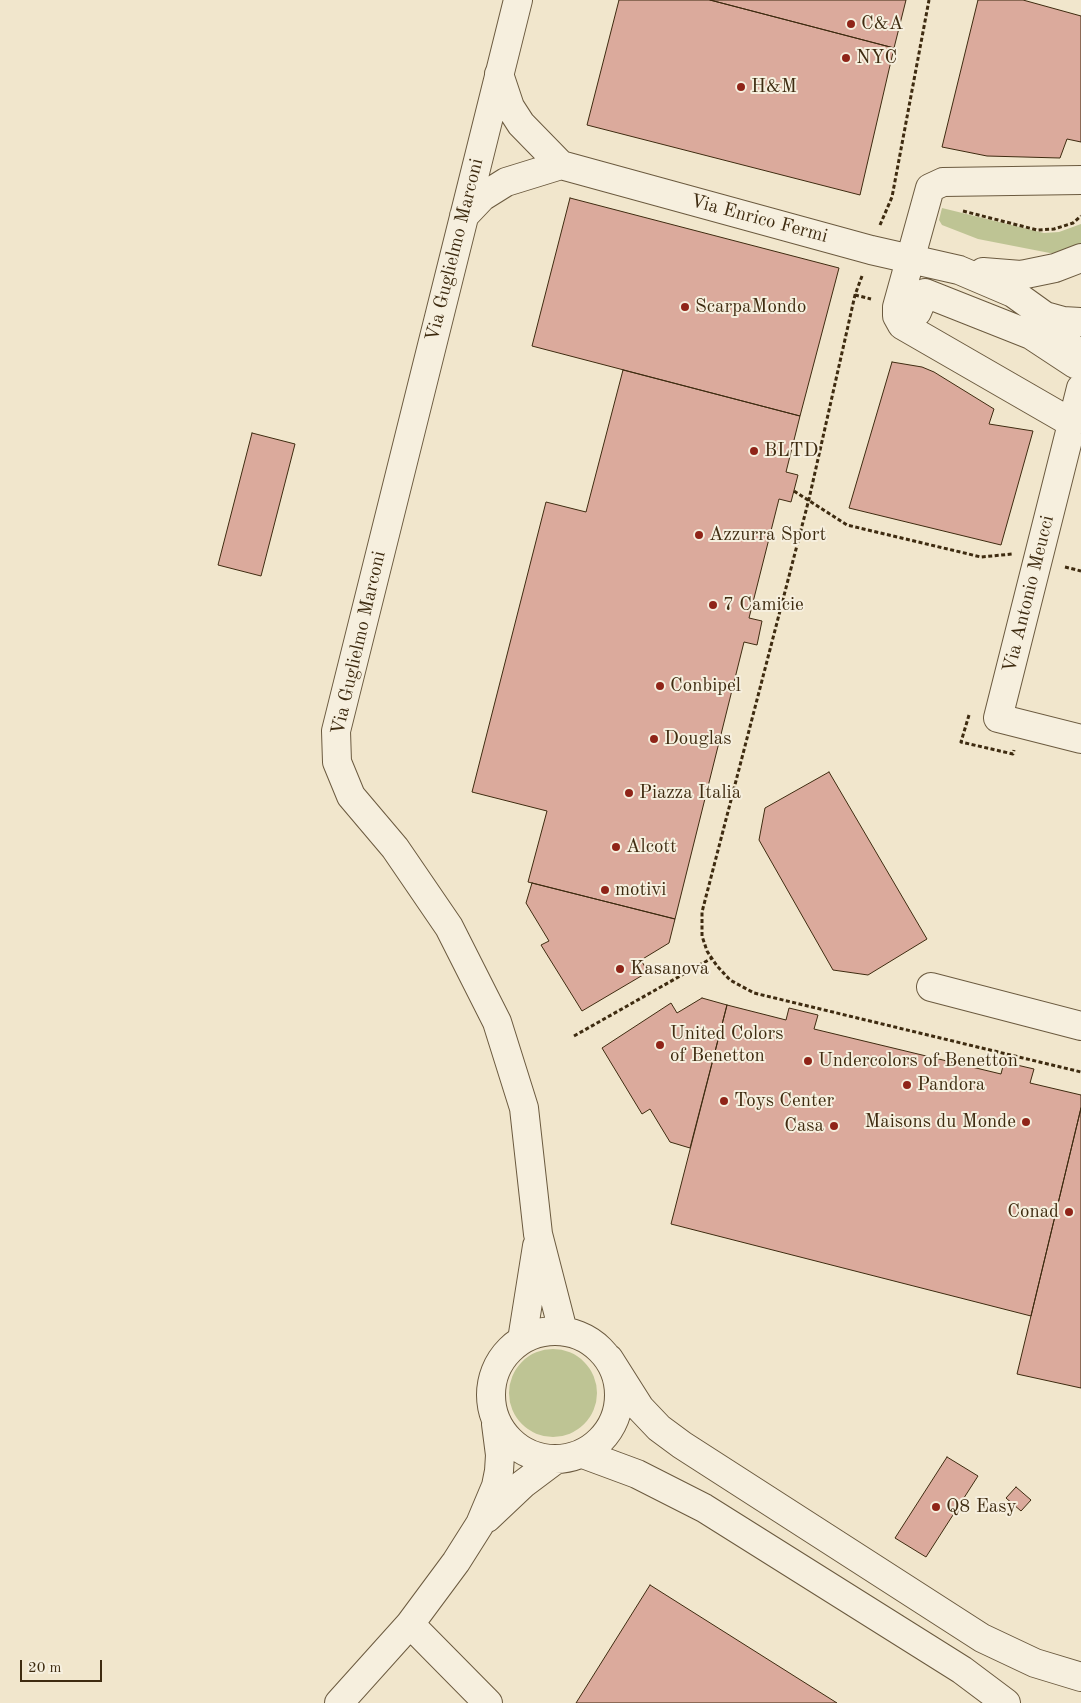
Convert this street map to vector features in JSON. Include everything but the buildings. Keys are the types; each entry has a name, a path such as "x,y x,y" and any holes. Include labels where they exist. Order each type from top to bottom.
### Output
{"street":[{"name":"Via Guglielmo Marconi","path":"518,0 336,732 337,762 351,796 395,848 449,927 498,1022 524,1108 538,1234"},
{"path":"464,216 482,197 506,182 560,165 521,124 510,107 499,74"},
{"name":"Via Enrico Fermi","path":"560,165 871,250 909,257 959,270 1013,293 1045,316 1066,340 1081,362"},
{"path":"1072,423 902,325 897,316 897,306 909,257 930,188 943,182 1081,180"},
{"name":"Via Enrico Fermi","path":"959,270 1021,275 1068,270 1081,258"},
{"path":"917,312 925,293 1031,335 1062,357 1081,367"},
{"name":"Via Enrico Fermi","path":"1045,316 1063,321 1081,322"},
{"name":"Via Antonio Meucci","path":"1081,388 998,718 1081,739"},
{"path":"931,987 1081,1026"},
{"path":"538,1234 563,1331"},
{"path":"522,1340 538,1234"},
{"path":"339,1703 410,1624 456,1562 480,1524 498,1479 500,1455 496,1424 490,1406 490,1386 496,1368 507,1352 522,1340 542,1332 563,1331 588,1340 608,1359 649,1418 682,1445 982,1638 1036,1663 1081,1677"},
{"path":"496,1424 507,1439 520,1451 538,1458 570,1459 583,1454 601,1440 613,1422 619,1401 618,1379 608,1359"},
{"path":"583,1454 637,1474 704,1508 962,1670 1006,1703"},
{"path":"480,1524 523,1484 555,1460"},
{"path":"410,1624 488,1703"}],"path":[{"path":"928,0 892,197 855,295 809,499 702,912 702,936 712,958 730,980 754,993 1081,1072"},
{"path":"925,201 1037,230 1054,229 1073,223 1081,216"},
{"path":"794,492 809,499 847,525 982,557 1020,555"},
{"path":"1064,566 1081,570"},
{"path":"961,742 970,709"},
{"path":"574,1036 712,958"}],"green space":[{"path":"942,208 1044,233 1059,232 1081,224 1081,245 1060,255 978,239 942,225 939,220"},
{"path":"553,1349 570,1352 584,1362 594,1376 597,1393 594,1410 584,1424 570,1434 553,1437 536,1434 522,1424 512,1410 509,1393 512,1376 522,1362 536,1352"}],"place":[{"name":"C&A","path":"851,24"},
{"name":"NYC","path":"846,58"},
{"name":"H&M","path":"741,87"},
{"name":"ScarpaMondo","path":"685,307"},
{"name":"BLTD","path":"754,451"},
{"name":"Azzurra Sport","path":"699,535"},
{"name":"7 Camicie","path":"713,605"},
{"name":"Conbipel","path":"660,686"},
{"name":"Douglas","path":"654,739"},
{"name":"Piazza Italia","path":"629,793"},
{"name":"Alcott","path":"616,847"},
{"name":"motivi","path":"605,890"},
{"name":"Kasanova","path":"620,969"},
{"name":"United Colors of Benetton","path":"660,1045"},
{"name":"Undercolors of Benetton","path":"808,1061"},
{"name":"Pandora","path":"907,1085"},
{"name":"Toys Center","path":"724,1101"},
{"name":"Maisons du Monde","path":"1026,1122"},
{"name":"Casa","path":"834,1126"},
{"name":"Conad","path":"1069,1212"},
{"name":"Q8 Easy","path":"936,1507"}]}
